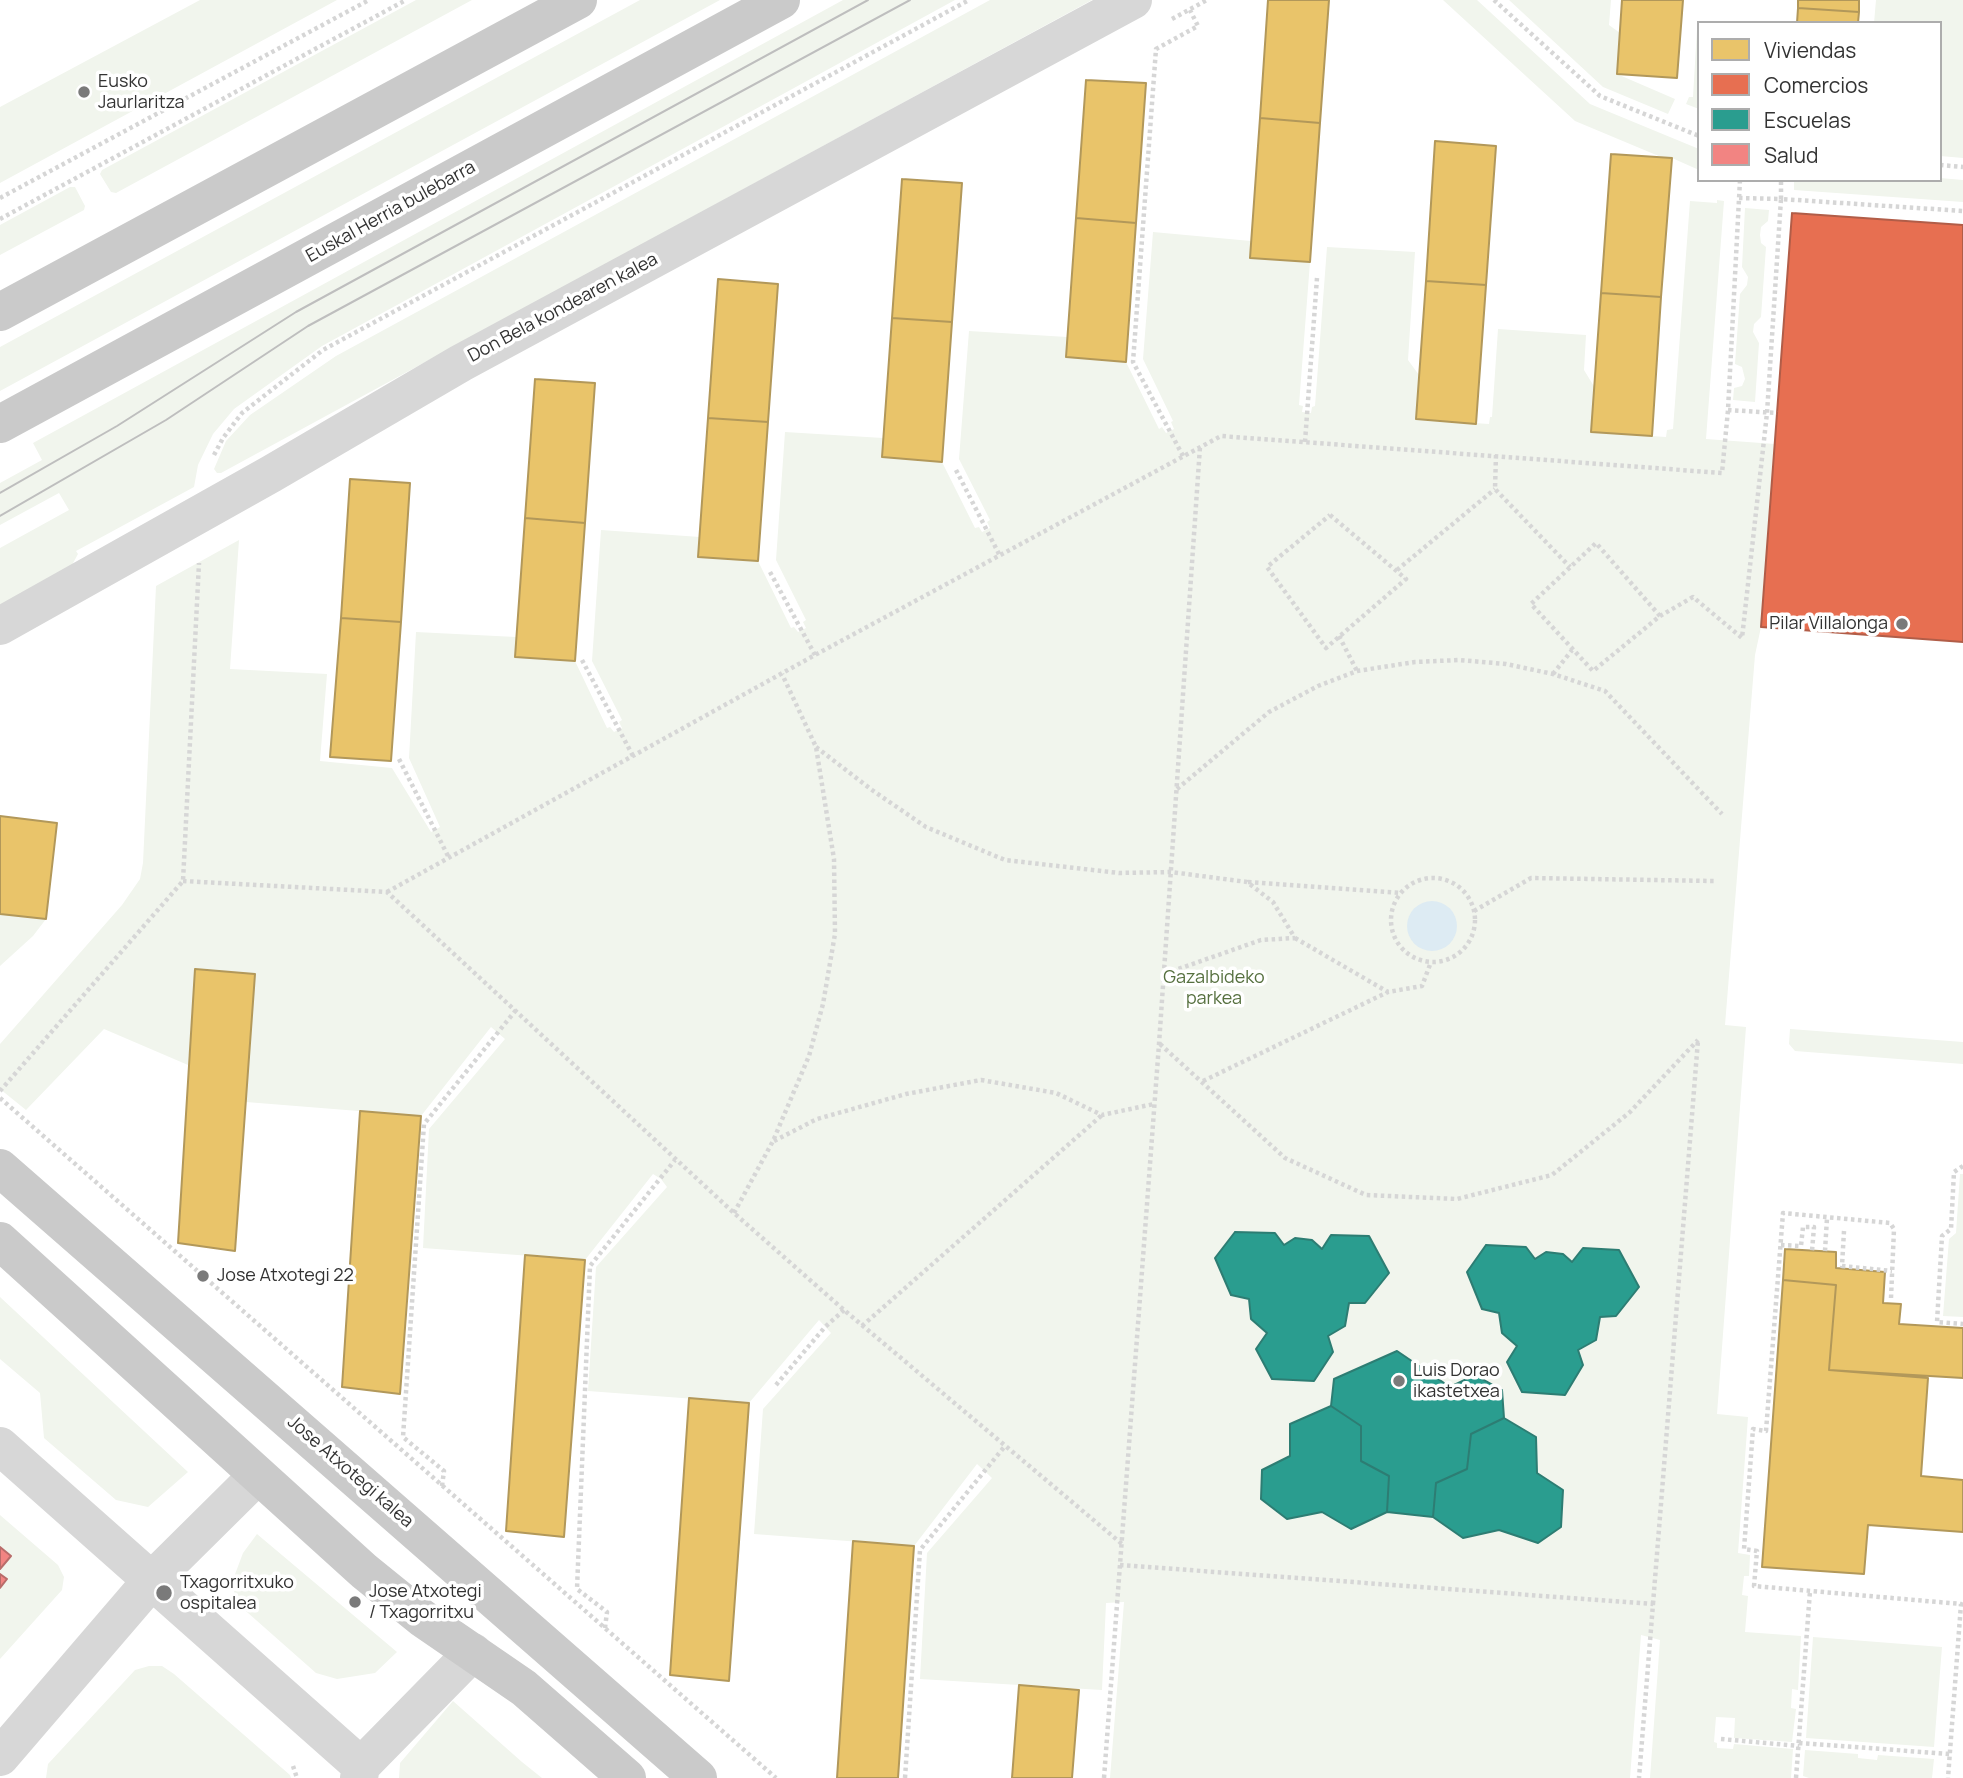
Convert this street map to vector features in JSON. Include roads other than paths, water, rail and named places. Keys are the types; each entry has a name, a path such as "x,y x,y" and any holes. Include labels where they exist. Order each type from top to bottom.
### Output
{"main road":[{"path":"0,312 578,0"},
{"name":"Euskal Herria bulebarra","path":"0,424 781,0"},
{"name":"Jose Atxotegi kalea","path":"0,1168 698,1778"},
{"path":"0,1241 374,1579 422,1618 524,1688 627,1778"}],"street":[{"name":"Don Bela kondearen kalea","path":"0,626 220,503 461,363 1133,0"},
{"path":"0,1446 152,1580 360,1772 474,1652"},
{"path":"0,1757 152,1580 257,1476"}],"tram line":[{"path":"0,493 117,426 296,312 868,0"},
{"path":"0,516 166,420 308,326 910,0"}],"place":[{"name":"Eusko Jaurlaritza","path":"84,92"},
{"name":"Pilar Villalonga","path":"1902,624"},
{"name":"Jose Atxotegi 22","path":"203,1276"},
{"name":"Luis Dorao ikastetxea","path":"1399,1381"},
{"name":"Txagorritxuko ospitalea","path":"164,1593"},
{"name":"Jose Atxotegi / Txagorritxu","path":"355,1602"}],"park label":[{"name":"Gazalbideko parkea","path":"1214,988"}]}
